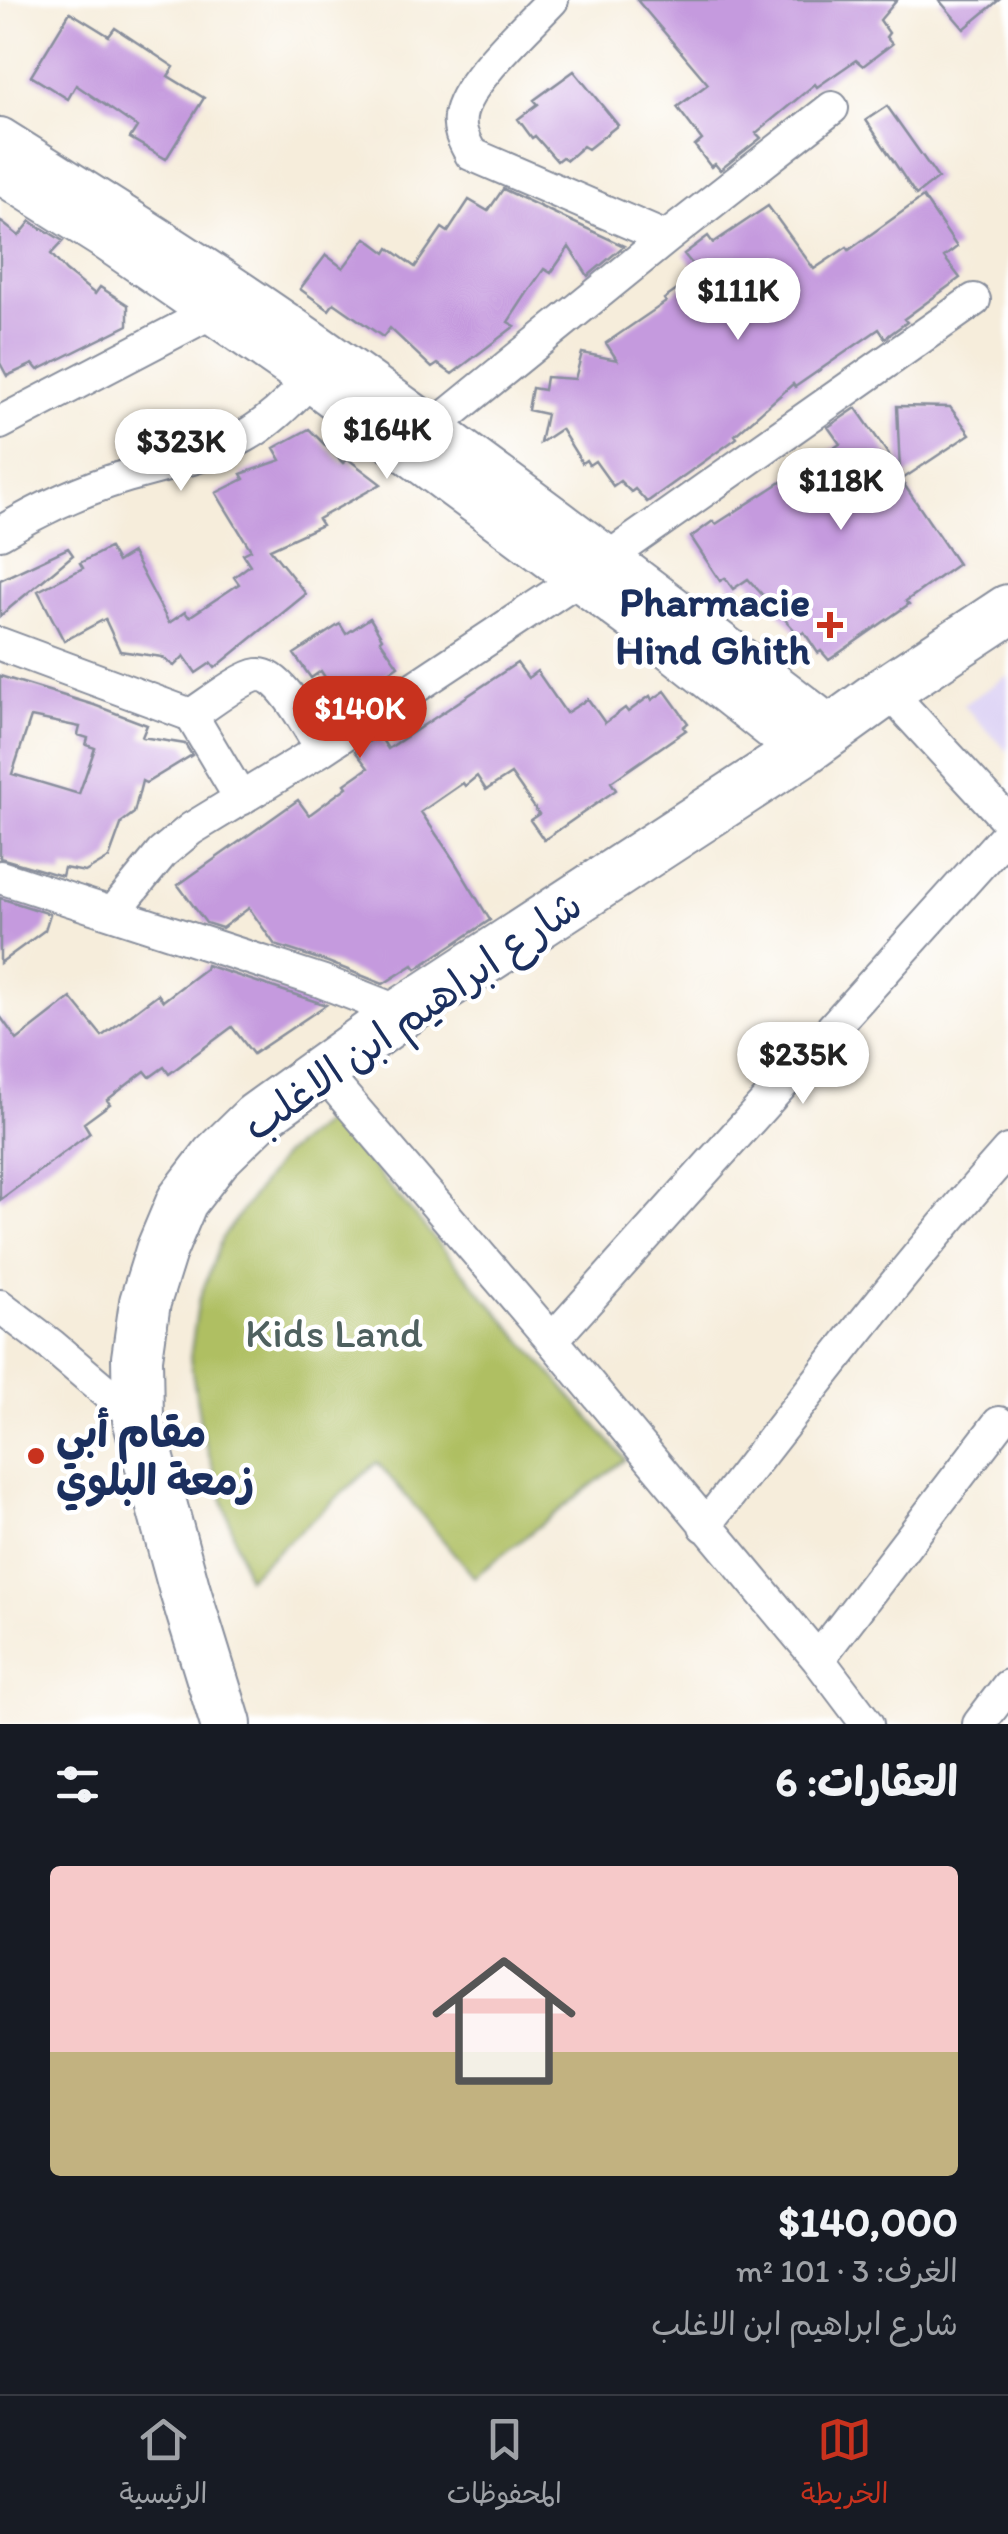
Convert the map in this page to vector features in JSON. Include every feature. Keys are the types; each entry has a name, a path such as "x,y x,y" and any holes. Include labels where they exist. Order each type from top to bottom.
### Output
{"main road":[{"name":"شارع ابراهيم ابن الاغلب","path":"226,1724 138,1419 137,1358 146,1302 160,1251 182,1201 216,1157 256,1118 402,1013 818,740 1008,610"}],"street":[{"path":"552,0 476,82 462,104 460,130 464,142 471,154 666,238"},
{"path":"432,428 832,108"},
{"path":"0,138 222,301 310,381 593,568"},
{"path":"0,173 106,240 222,301 432,428 593,568 818,740"},
{"path":"114,913 162,853 191,829 322,749 593,568 974,300"},
{"path":"0,423 222,301"},
{"path":"0,533 70,497 245,437 310,381"},
{"path":"0,644 191,715 241,799"},
{"path":"191,715 245,680 258,675 270,677 283,688 322,749"},
{"path":"887,690 1008,821"},
{"path":"552,1340 1008,833"},
{"path":"0,877 321,981 402,1013"},
{"path":"322,1071 552,1340 868,1724"},
{"path":"705,1526 881,1301 1008,1151"},
{"path":"0,1306 52,1344 138,1419"},
{"path":"818,1659 999,1424"},
{"path":"979,1724 1008,1686"}],"shaded area":[{"path":"1008,675 1008,752 963,705"}],"green space":[{"name":"Kids Land","path":"330,1118 625,1459 474,1577 377,1462 247,1578 201,1429 190,1358 198,1303 222,1238 282,1156"}],"building":[{"path":"637,0 897,0 880,20 892,44 863,66 856,60 817,87 815,84 756,133 761,138 720,170 715,164 711,167 695,146 702,140 677,107 708,84"},
{"path":"939,0 999,0 964,29"},
{"path":"70,12 109,36 115,28 174,67 168,76 204,98 166,159 130,138 137,127 76,85 68,99 31,76"},
{"path":"574,71 618,125 588,149 583,146 567,160 562,157 557,161 518,119 538,104 534,100"},
{"path":"887,106 938,178 916,195 866,120"},
{"path":"503,189 624,246 588,276 569,247 551,273 544,269 527,293 508,322 515,326 452,374 438,364 432,368 390,328 383,337 334,303 329,310 300,289 326,255 343,268 366,238 386,253 389,248 415,267 442,228 448,232 469,200 488,211"},
{"path":"923,197 957,247 944,257 960,278 885,338 879,329 795,387 793,384 735,435 737,438 647,502 620,481 613,486 595,461 589,465 586,460 582,463 561,429 540,443 546,414 528,410 532,388 544,390 546,377 575,379 582,353 617,360 606,343 700,274 684,254 708,236 713,243 768,206 814,269 847,247 849,250"},
{"path":"0,221 19,236 31,221 63,241 51,254 95,294 100,287 128,305 128,325 38,370 33,364 7,376 0,363"},
{"path":"897,406 950,407 970,434 901,480 958,564 829,660 821,651 818,653 804,632 799,635 748,579 733,589 725,578 720,581 691,537 840,444 828,427 856,408 900,471"},
{"path":"309,429 343,463 348,459 381,484 318,519 322,525 270,549 306,594 215,668 211,663 196,673 184,656 174,666 162,657 120,651 105,619 64,641 38,591 83,568 80,563 109,548 117,562 132,553 169,623 185,612 189,617 239,584 234,577 250,565 243,554 251,550 216,493 244,479 241,474 281,460 274,448"},
{"path":"68,548 73,555 0,616 0,580"},
{"path":"370,618 398,666 342,704 321,671 311,678 294,654 340,624 346,634"},
{"path":"517,663 528,678 537,671 566,713 588,699 605,723 625,708 628,712 650,696 652,700 665,691 688,723 683,727 686,730 611,782 616,790 544,840 530,820 539,814 511,774 486,790 477,776 421,812 490,920 416,969 413,965 383,984 275,945 249,908 222,928 206,923 178,885 298,800 309,815 347,787 345,784 368,768 355,751 379,735 388,749"},
{"path":"0,676 147,725 142,737 185,744 192,755 146,783 142,781 134,813 122,822 109,858 85,872 64,868 62,876 0,858","holes":["31,717 80,727 78,735 88,738 86,745 95,748 79,794 12,774"]},
{"path":"0,898 50,914 45,930 0,963"},
{"path":"206,965 326,1005 253,1054 232,1027 169,1074 164,1067 150,1077 145,1071 84,1123 90,1133 0,1200 0,1016 17,1040 71,998 102,1036 158,994 163,1001"}],"place":[{"name":"Pharmacie Hind Ghith","path":"830,625"},
{"name":"مقام أبي زمعة البلوي","path":"36,1456"}]}
